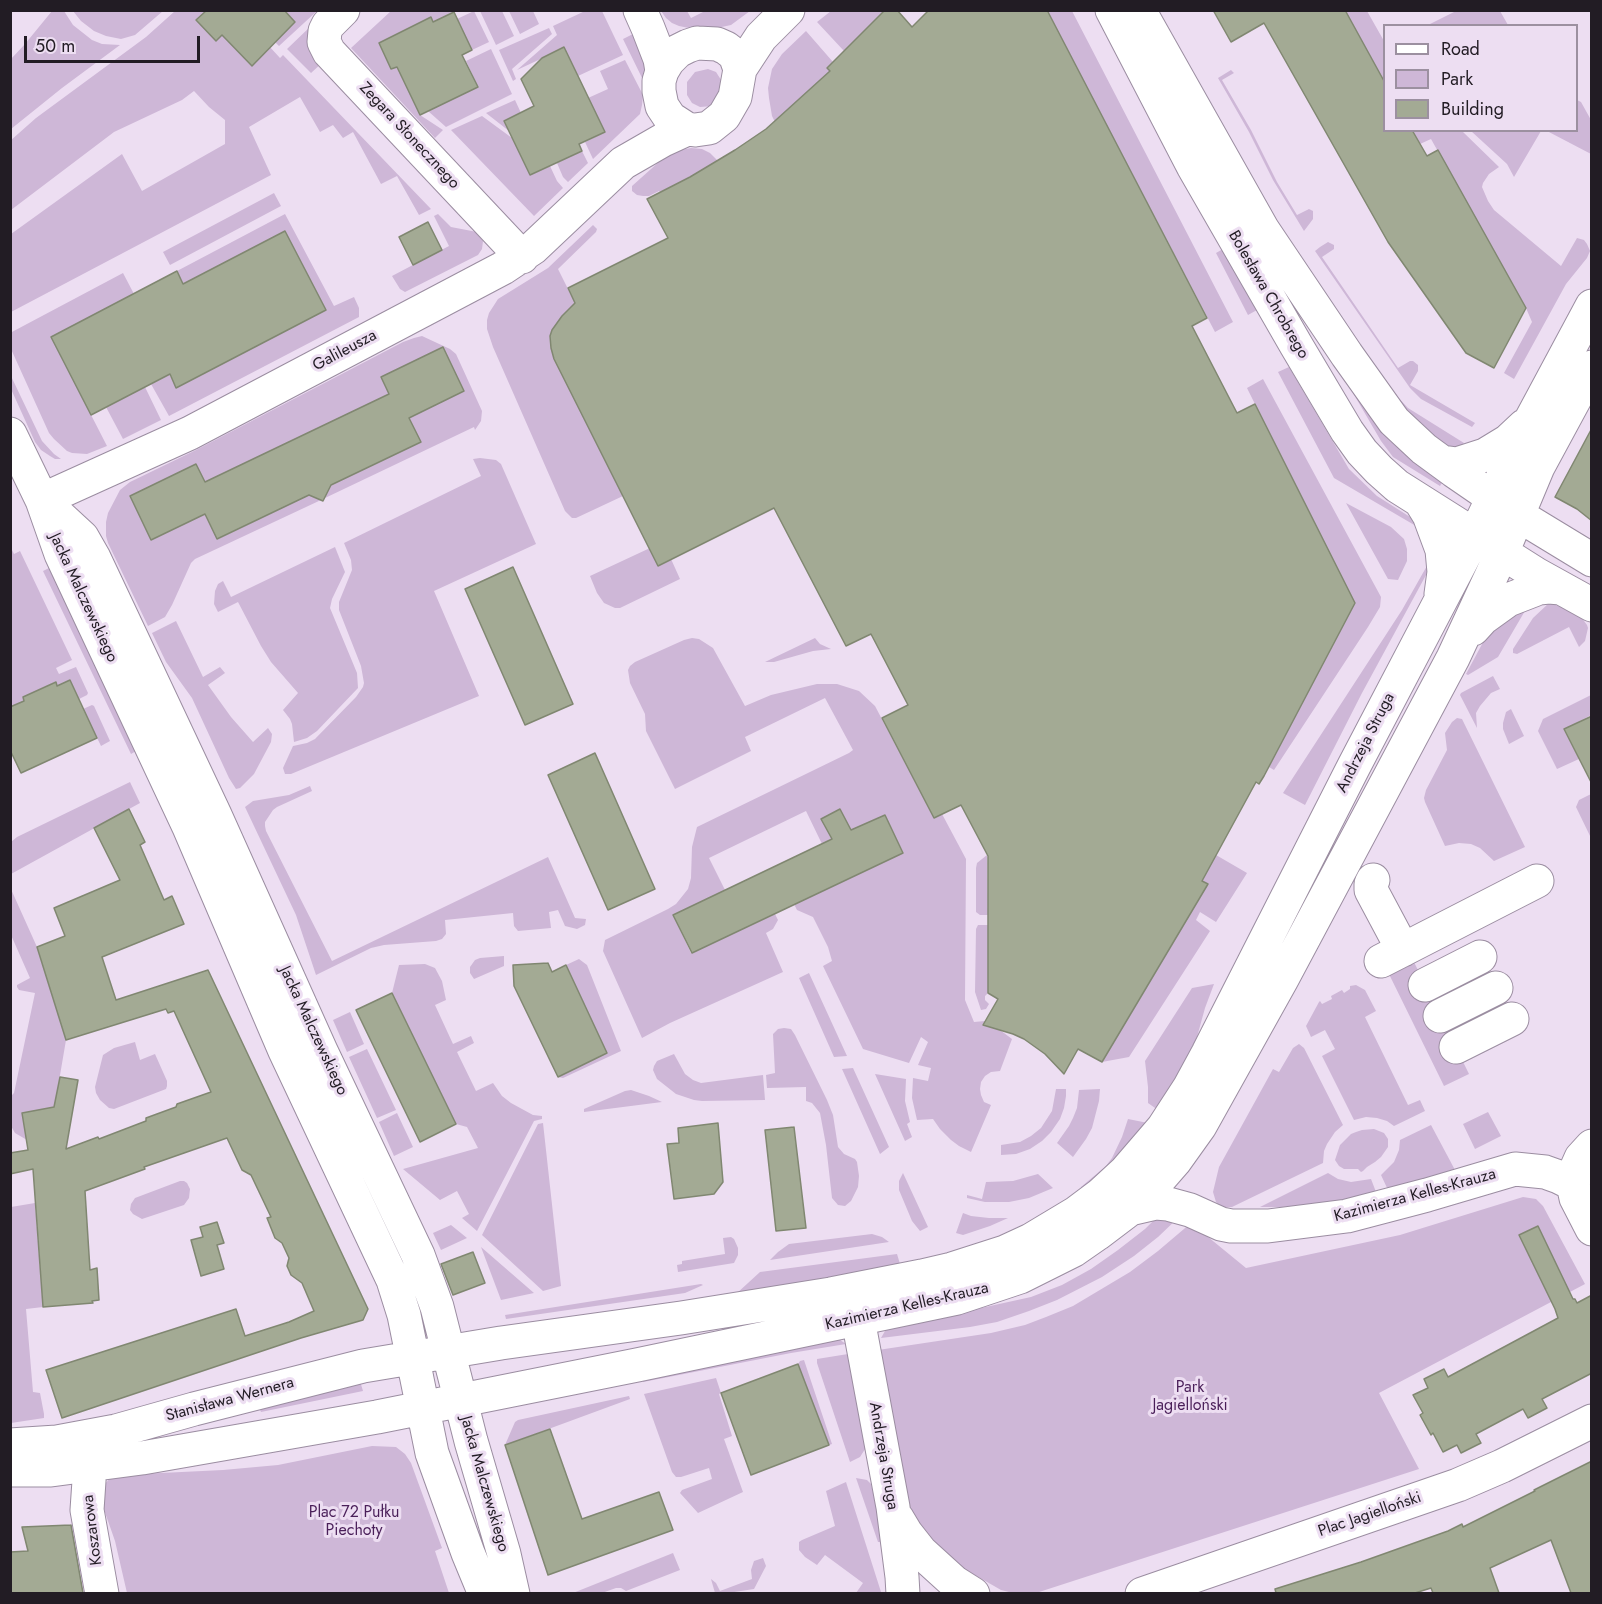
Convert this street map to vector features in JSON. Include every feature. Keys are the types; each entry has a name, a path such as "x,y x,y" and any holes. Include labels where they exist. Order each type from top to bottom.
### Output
{"street":[{"name":"Zegara Słonecznego","path":"343,10 325,31 324,42 329,52 522,257"},
{"path":"644,19 666,40 677,44 726,44 739,39 782,10"},
{"path":"740,69 738,61 731,52 702,45 673,55 662,70 659,81 662,106 670,118 687,129 708,128 716,123 724,116 735,97 740,69 761,37 788,10"},
{"name":"Bolesława Chrobrego","path":"1112,10 1193,166 1362,452 1397,486 1421,502 1502,553 1592,605"},
{"name":"Bolesława Chrobrego","path":"1139,10 1263,230 1317,313 1394,421 1424,449 1442,462 1506,506 1592,560"},
{"path":"644,19 662,70"},
{"name":"Galileusza","path":"42,500 141,456 214,420 522,257 623,163 662,106"},
{"name":"Galileusza","path":"623,163 687,129"},
{"name":"Andrzeja Struga","path":"1131,1209 1175,1161 1200,1126 1282,979 1453,658 1502,553 1506,506 1533,415 1592,306"},
{"name":"Andrzeja Struga","path":"1126,1171 1177,1109 1203,1062 1348,777 1475,535 1506,506 1542,458 1592,366"},
{"path":"1442,462 1457,464 1485,455 1513,437 1533,415"},
{"name":"Jacka Malczewskiego","path":"10,434 42,500 61,554 189,826 281,1042 393,1280 404,1315 432,1454 485,1593"},
{"name":"Jacka Malczewskiego","path":"42,500 82,537 94,558 230,847 321,1051 412,1239 437,1307 513,1593"},
{"path":"1421,502 1429,514 1442,550 1444,572 1438,604"},
{"path":"1453,658 1474,627 1508,600 1539,588 1561,588"},
{"path":"1373,880 1371,890 1392,956 1537,881"},
{"path":"1425,985 1480,957"},
{"path":"1440,1016 1496,988"},
{"path":"1456,1047 1512,1019"},
{"path":"1592,1146 1581,1158 1573,1184 1576,1198 1592,1229"},
{"name":"Kazimierza Kelles-Krauza","path":"422,1408 957,1298 1020,1278 1074,1250 1131,1209 1156,1203 1190,1210 1231,1227 1268,1226 1347,1216 1515,1169 1545,1172 1573,1184"},
{"name":"Kazimierza Kelles-Krauza","path":"449,1352 831,1294 952,1269 1005,1252 1056,1226 1100,1195 1126,1171"},
{"path":"437,1307 467,1329 501,1343"},
{"path":"363,1366 387,1344 404,1315"},
{"name":"Andrzeja Struga","path":"858,1319 893,1507 903,1593"},
{"name":"Stanisława Wernera","path":"10,1445 57,1442 116,1431 363,1366 449,1352"},
{"path":"471,1441 488,1415 510,1391"},
{"path":"10,1470 51,1470 90,1466 377,1418 422,1408"},
{"path":"377,1418 407,1432 432,1454"},
{"name":"Plac Jagielloński","path":"1142,1593 1217,1581 1458,1485 1502,1466 1592,1421"},
{"name":"Koszarowa","path":"90,1466 87,1510 102,1593"},
{"path":"893,1507 902,1528 921,1552 968,1591"},
{"path":"915,1593 940,1583 968,1591"}],"green space":[{"path":"52,11 64,11 73,25 92,40 102,44 120,45 11,129 11,59"},
{"path":"73,11 163,11 135,35 121,39 94,31"},
{"path":"175,11 317,11 279,46 274,41 269,46 280,58 283,55 431,209 419,215 397,176 381,184 353,132 343,138 333,125 320,132 300,97 249,127 271,175 11,312 11,234 122,154 142,191 225,144 225,120 194,91 182,100 114,132 11,210 10,141 36,118 146,37"},
{"path":"391,11 454,12 433,22 431,17 379,43 391,69 397,67 420,115 443,130 435,138 351,48"},
{"path":"474,11 489,42 472,50 457,19"},
{"path":"480,11 502,11 514,36 496,45"},
{"path":"509,11 533,11 539,24 520,34"},
{"path":"585,11 602,11 623,55 578,76 564,48 517,70 557,35 553,26"},
{"path":"661,11 687,11 691,18 705,11 750,11 731,25 717,28 689,28 672,23"},
{"path":"831,11 885,11 844,51 817,22"},
{"path":"1047,11 1072,11 1233,322 1215,332"},
{"path":"1345,11 1367,11 1383,39 1383,79"},
{"path":"1456,11 1500,11 1507,24 1430,24"},
{"path":"312,25 308,39 323,62 311,73 287,49"},
{"path":"549,28 552,34 512,69 516,79 513,81 499,50"},
{"path":"806,31 833,62 827,68 830,71 775,122 768,88 772,69 782,54"},
{"path":"633,34 646,67 644,82 623,39"},
{"path":"491,49 512,94 446,127 428,111 478,87 466,61"},
{"path":"625,60 643,95 640,114 593,159 585,142 605,132 588,98 608,89 600,71"},
{"path":"708,69 716,72 723,83 713,106 700,107 692,103 687,95 687,82 695,72"},
{"path":"1231,70 1234,73 1222,80 1277,182 1297,215 1309,209 1313,211 1313,219 1304,231 1273,180 1218,78"},
{"path":"515,100 521,113 504,121 509,131 486,113"},
{"path":"1578,100 1591,120 1591,154 1549,132 1578,132"},
{"path":"482,116 512,138 530,175 550,166 563,188 534,216 451,130"},
{"path":"1413,132 1463,132 1499,167 1489,174 1482,187 1494,210 1561,266 1577,238 1584,240 1590,251 1566,284 1514,379 1504,373 1532,322 1431,139 1420,144"},
{"path":"1472,132 1540,132 1514,177 1507,164"},
{"path":"691,148 702,149 718,161 649,196 637,195 632,191 632,186 660,161 671,154"},
{"path":"582,151 588,163 568,182 563,177 557,163"},
{"path":"274,193 281,206 170,265 163,252"},
{"path":"285,214 334,306 354,297 359,308 359,317 169,416 151,384 169,374 177,387 326,310 285,231 183,284 177,271"},
{"path":"438,214 451,227 477,232 483,241 482,249 478,255 405,292 400,289 392,276 449,246 434,216"},
{"path":"593,225 597,229 596,232 558,269 575,303 552,330 551,348 554,359 623,496 572,518 565,511 493,347 487,329 487,320 498,299 548,268"},
{"path":"1328,242 1334,245 1334,249 1322,257 1398,368 1410,361 1418,365 1418,371 1410,385 1475,423 1472,427 1421,399 1410,388 1315,251"},
{"path":"1223,249 1257,310 1248,315 1216,253"},
{"path":"123,273 134,294 51,337 107,446 87,454 72,453 49,433 11,349 10,333"},
{"path":"422,336 456,354 482,411 481,421 475,430 474,427 325,498 327,493 324,488 409,418 464,391 443,348 381,377 389,394 205,482 196,464 130,496 151,540 205,514 218,539 313,493 321,500 195,559 165,617 148,626 106,536 108,513 120,490 130,482 403,342"},
{"path":"1289,367 1349,469 1377,496 1418,522 1416,526 1334,478 1278,372"},
{"path":"10,374 42,441 61,459 50,456 35,442 11,389"},
{"path":"1342,374 1445,478 1440,486 1393,457 1381,441"},
{"path":"1381,374 1392,391 1408,408 1464,443 1459,451 1427,439 1378,376"},
{"path":"1263,379 1381,597 1380,607 1368,627 1274,770 1269,767 1354,603 1247,388"},
{"path":"145,387 161,420 123,439 106,407"},
{"path":"473,459 496,460 501,464 536,544 434,591 479,696 291,774 285,774 283,768 293,746 315,739 363,687 361,666 339,610 339,602 352,570 351,560 344,543 481,476"},
{"path":"1346,503 1391,527 1404,539 1407,561 1398,580 1388,579"},
{"path":"10,546 14,554 20,551 72,660 56,668 59,674 76,667 88,693 79,699 70,680 57,686 55,682 23,697 24,701 11,707"},
{"path":"335,547 345,572 330,608 357,673 358,688 317,731 307,738 294,742 292,724 283,710 298,693 271,662 238,602 218,612 214,604 215,591 218,584 223,581 231,597"},
{"path":"650,548 671,559 680,579 620,608 604,603 590,576"},
{"path":"1428,564 1432,564 1305,805 1283,793 1402,610"},
{"path":"49,568 136,751 131,754 43,571"},
{"path":"1549,603 1565,608 1581,617 1588,628 1585,641 1579,647 1569,627 1517,654 1513,653 1513,649 1533,618"},
{"path":"1529,604 1498,657 1468,675 1466,674 1488,633"},
{"path":"176,621 203,677 220,667 225,673 208,685 231,717 253,742 268,728 272,734 271,742 254,774 240,788 236,789 229,778 192,698 166,662 152,633"},
{"path":"692,638 699,639 713,648 745,706 771,695 817,684 837,684 859,691 875,706 934,818 942,814 966,859 965,1000 974,1022 985,1021 983,1025 1000,1030 1012,1039 1000,1071 991,1072 981,1082 980,1089 984,1102 991,1105 971,1152 951,1140 933,1119 917,1120 912,1098 913,1078 928,1081 931,1068 918,1065 928,1042 921,1037 909,1063 863,1049 823,966 832,961 828,947 813,917 797,910 794,904 903,852 885,815 822,844 806,811 709,858 725,890 673,915 691,953 775,914 778,920 773,929 766,933 783,972 642,1038 603,951 605,940 676,904 688,889 691,878 692,847 697,827 853,750 825,698 745,737 751,751 675,789 646,731 645,714 630,683 628,670 635,662"},
{"path":"815,638 820,644 831,649 765,662"},
{"path":"1493,676 1500,689 1491,693 1480,706 1476,713 1477,728 1460,695"},
{"path":"1591,695 1591,715 1564,730 1579,759 1557,769 1538,731 1543,719"},
{"path":"92,705 110,741 101,746 83,709"},
{"path":"1511,709 1524,736 1509,744 1503,723 1506,712"},
{"path":"1457,718 1462,719 1525,847 1494,861 1480,848 1471,844 1459,843 1445,846 1425,802 1426,790 1447,750 1445,733"},
{"path":"130,782 140,803 11,874 11,842 17,837"},
{"path":"310,786 312,791 273,810 265,826 332,961 548,857 575,918 586,919 585,925 577,929 565,926 558,910 549,912 551,928 518,931 514,926 513,913 445,920 446,934 442,939 371,948 316,975 296,915 245,807 253,801 289,795"},
{"path":"1591,794 1591,838 1576,807 1579,800"},
{"path":"987,855 988,915 980,915 976,912 976,868 977,863"},
{"path":"1216,855 1247,873 1216,922 1200,912 1196,920 1210,931 1129,1057 1102,1062 1207,885 1202,881"},
{"path":"10,887 37,947 66,1040 51,1128 27,1140 15,1133 11,1126 11,1096 14,1093 35,993 19,990 17,987 30,978 11,935"},
{"path":"978,925 988,925 988,993 985,1000 989,1004 986,1009 981,1010 975,992 976,929"},
{"path":"504,956 504,966 474,979 470,973 470,967 475,960"},
{"path":"1411,956 1469,1074 1444,1086 1386,968"},
{"path":"579,959 587,965 621,1051 563,1078 558,1077 607,1053 566,965"},
{"path":"425,964 435,968 442,981 446,1000 435,1005 453,1044 471,1036 474,1043 457,1052 476,1091 493,1083 502,1096 511,1103 533,1115 542,1116 542,1119 534,1121 477,1231 462,1218 469,1214 457,1191 440,1200 403,1169 478,1148 467,1127 456,1124 392,993 399,965"},
{"path":"809,973 847,1056 834,1057 799,978"},
{"path":"1214,984 1197,1037 1158,1110 1148,1103 1145,1061 1192,988"},
{"path":"1356,985 1365,990 1376,1011 1365,1017 1408,1105 1420,1100 1425,1111 1394,1126 1377,1118 1366,1117 1354,1120 1322,1056 1335,1049 1325,1030 1311,1037 1306,1026 1320,1001 1322,1004 1332,999 1331,996 1342,990 1344,993 1350,989 1350,986"},
{"path":"350,1012 364,1044 347,1052 333,1020"},
{"path":"778,1029 791,1029 795,1035 827,1100 833,1115 838,1147 857,1162 858,1187 851,1201 845,1206 838,1205 832,1198 820,1113 812,1103 806,1101 806,1087 767,1088 766,1075 775,1073 773,1034"},
{"path":"135,1042 140,1060 155,1054 167,1081 166,1089 114,1109 109,1108 100,1100 95,1087 103,1055 114,1048"},
{"path":"1299,1044 1304,1048 1343,1125 1327,1144 1323,1163 1232,1207 1222,1207 1216,1202 1213,1192 1219,1167 1273,1069 1279,1072 1293,1048"},
{"path":"367,1049 396,1110 377,1118 349,1057"},
{"path":"674,1054 685,1074 701,1083 763,1075 765,1100 702,1101 676,1094 657,1079 653,1070 657,1061"},
{"path":"853,1068 889,1147 880,1154 842,1069"},
{"path":"875,1074 906,1079 905,1101 910,1122 907,1124 912,1137 905,1141"},
{"path":"1056,1089 1066,1089 1066,1096 1060,1119 1051,1132 1030,1149 1016,1154 1001,1155 1001,1145 1020,1142 1041,1128 1052,1111"},
{"path":"1100,1089 1092,1128 1073,1157 1057,1143 1073,1118 1077,1108 1079,1090"},
{"path":"631,1090 662,1102 584,1112 584,1109"},
{"path":"1488,1112 1501,1136 1475,1149 1463,1124"},
{"path":"397,1113 413,1147 394,1156 379,1122"},
{"path":"1128,1119 1148,1123 1137,1137 1083,1190 1081,1187 1112,1158"},
{"path":"543,1123 561,1286 543,1291 482,1235 538,1124"},
{"path":"1431,1125 1455,1170 1388,1190 1381,1175 1394,1162 1400,1140"},
{"path":"1374,1129 1384,1133 1388,1139 1388,1147 1381,1157 1361,1172 1358,1169 1344,1169 1339,1166 1335,1160 1340,1145 1351,1134"},
{"path":"903,1173 928,1227 920,1231 912,1221 899,1190 899,1181"},
{"path":"1328,1173 1338,1179 1351,1182 1371,1179 1376,1192 1366,1196 1325,1203 1260,1207"},
{"path":"1038,1174 1053,1188 1029,1198 1009,1202 985,1202 967,1198 967,1195 982,1199 986,1182 1013,1181"},
{"path":"180,1181 187,1183 190,1189 189,1198 184,1205 142,1219 130,1210 135,1198"},
{"name":"Park Jagielloński","path":"1523,1197 1536,1199 1543,1206 1585,1284 1379,1393 1419,1469 1036,1593 1013,1593 1001,1590 947,1559 913,1534 878,1350 991,1333 1025,1325 1046,1317 1073,1306 1130,1272 1191,1223 1246,1268 1400,1235"},
{"path":"35,1203 43,1307 26,1309 33,1392 40,1393 44,1418 11,1423 11,1207"},
{"path":"963,1213 989,1218 1008,1218 963,1235 956,1233"},
{"path":"1157,1217 1179,1217 1134,1256 1102,1277 1057,1300 997,1322 881,1338 890,1328 1031,1297 1062,1285 1091,1269 1118,1250"},
{"path":"451,1225 467,1238 441,1250 433,1233"},
{"path":"872,1234 889,1242 770,1260 789,1244"},
{"path":"731,1237 738,1248 738,1255 734,1263 678,1272 677,1265 682,1264 682,1261 725,1254 723,1238"},
{"path":"481,1247 534,1293 501,1300"},
{"path":"897,1254 900,1264 736,1294 760,1272"},
{"path":"703,1285 685,1293 506,1319 505,1315"},
{"path":"834,1339 846,1344 643,1382 643,1381"},
{"path":"848,1354 867,1446 860,1457 850,1462 817,1363 817,1359"},
{"path":"804,1360 832,1444 829,1445 798,1364"},
{"path":"716,1378 732,1436 724,1439 743,1492 698,1513 680,1493 682,1490 712,1479 709,1468 676,1477 672,1472 644,1394"},
{"path":"360,1381 363,1391 261,1412 259,1407"},
{"path":"629,1396 630,1399 505,1445 518,1420"},
{"name":"Plac 72 Pułku Piechoty","path":"372,1446 396,1447 411,1463 442,1548 435,1551 449,1593 127,1593 115,1541 101,1501 104,1485 111,1477 278,1465"},
{"path":"856,1478 867,1480 871,1484 884,1542 878,1542"},
{"path":"846,1482 880,1593 856,1593 863,1583 825,1555 817,1565 799,1550 799,1542 802,1540 835,1526 826,1491"},
{"path":"673,1553 680,1570 626,1591 616,1588 602,1593 573,1593"},
{"path":"763,1558 766,1566 754,1589 715,1593 711,1579 720,1591 752,1579 751,1570 754,1561"}],"building":[{"path":"207,10 284,10 295,22 252,66 222,35 216,41 196,20"},
{"path":"885,10 897,10 912,27 929,10 1047,10 1207,318 1192,326 1237,413 1255,404 1355,603 1264,776 1259,784 1256,782 1202,881 1208,884 1102,1062 1078,1049 1064,1074 1045,1054 1024,1039 983,1025 998,999 988,993 988,856 961,805 934,818 882,718 908,705 871,634 846,646 774,508 658,566 554,359 551,348 552,330 575,303 568,288 668,238 647,199 690,177 766,129 830,71 827,68"},
{"path":"1213,10 1345,10 1383,79 1383,132 1413,132 1427,156 1438,150 1526,308 1494,368 1466,353 1388,242 1264,23 1231,42"},
{"path":"454,12 472,50 462,55 478,87 420,115 397,67 391,69 379,43 431,17 433,22"},
{"path":"564,47 605,132 579,144 582,151 530,175 504,121 534,106 521,79 542,58"},
{"path":"428,222 442,250 413,265 399,237"},
{"path":"285,231 326,310 176,388 170,374 91,415 51,337 177,271 183,284"},
{"path":"443,347 464,391 409,418 421,442 331,485 323,501 309,495 217,539 205,514 151,540 130,496 196,464 205,482 389,394 381,377"},
{"path":"1592,428 1592,521 1577,509 1555,497"},
{"path":"513,567 573,704 525,725 465,589"},
{"path":"70,680 97,738 21,773 10,750 10,707 24,701 23,697 56,682 57,686"},
{"path":"1592,716 1592,784 1564,729"},
{"path":"595,753 655,889 608,910 548,775"},
{"path":"129,809 145,842 140,845 164,900 172,896 184,924 102,957 116,1000 208,970 368,1309 363,1320 301,1338 62,1418 46,1370 236,1309 245,1336 289,1322 314,1311 302,1283 291,1275 287,1266 289,1258 282,1243 275,1238 267,1218 271,1217 251,1175 242,1170 227,1138 144,1167 145,1169 85,1191 90,1270 97,1268 99,1300 92,1301 93,1303 43,1307 33,1169 10,1174 10,1153 28,1150 22,1113 54,1107 60,1077 78,1080 66,1149 146,1121 146,1118 176,1107 177,1104 211,1092 174,1011 168,1013 166,1009 66,1040 37,947 65,936 54,908 120,880 94,828"},
{"path":"840,809 851,830 885,815 903,853 692,953 673,915 832,839 821,819"},
{"path":"548,963 552,972 566,965 607,1053 558,1077 514,986 513,965"},
{"path":"392,993 456,1124 420,1142 356,1010"},
{"path":"718,1123 723,1182 714,1194 674,1199 667,1144 679,1143 678,1128"},
{"path":"794,1127 806,1228 776,1231 765,1130"},
{"path":"217,1222 224,1243 217,1245 224,1269 201,1276 191,1240 203,1237 200,1227"},
{"path":"1538,1226 1573,1299 1577,1303 1592,1295 1592,1373 1542,1399 1547,1408 1528,1418 1523,1409 1476,1434 1481,1443 1461,1453 1457,1445 1443,1452 1420,1415 1423,1413 1413,1395 1428,1388 1424,1379 1444,1369 1448,1377 1558,1318 1519,1235"},
{"path":"473,1252 485,1283 453,1295 441,1264"},
{"path":"798,1364 829,1445 751,1475 721,1393"},
{"path":"550,1429 582,1519 659,1492 673,1530 548,1575 505,1445"},
{"path":"1592,1461 1592,1593 1571,1593 1551,1540 1490,1568 1499,1593 1433,1593 1431,1588 1415,1593 1276,1593 1275,1589 1361,1562 1462,1524 1463,1527"},
{"path":"71,1525 83,1593 10,1593 10,1552 28,1551 22,1527"}]}
